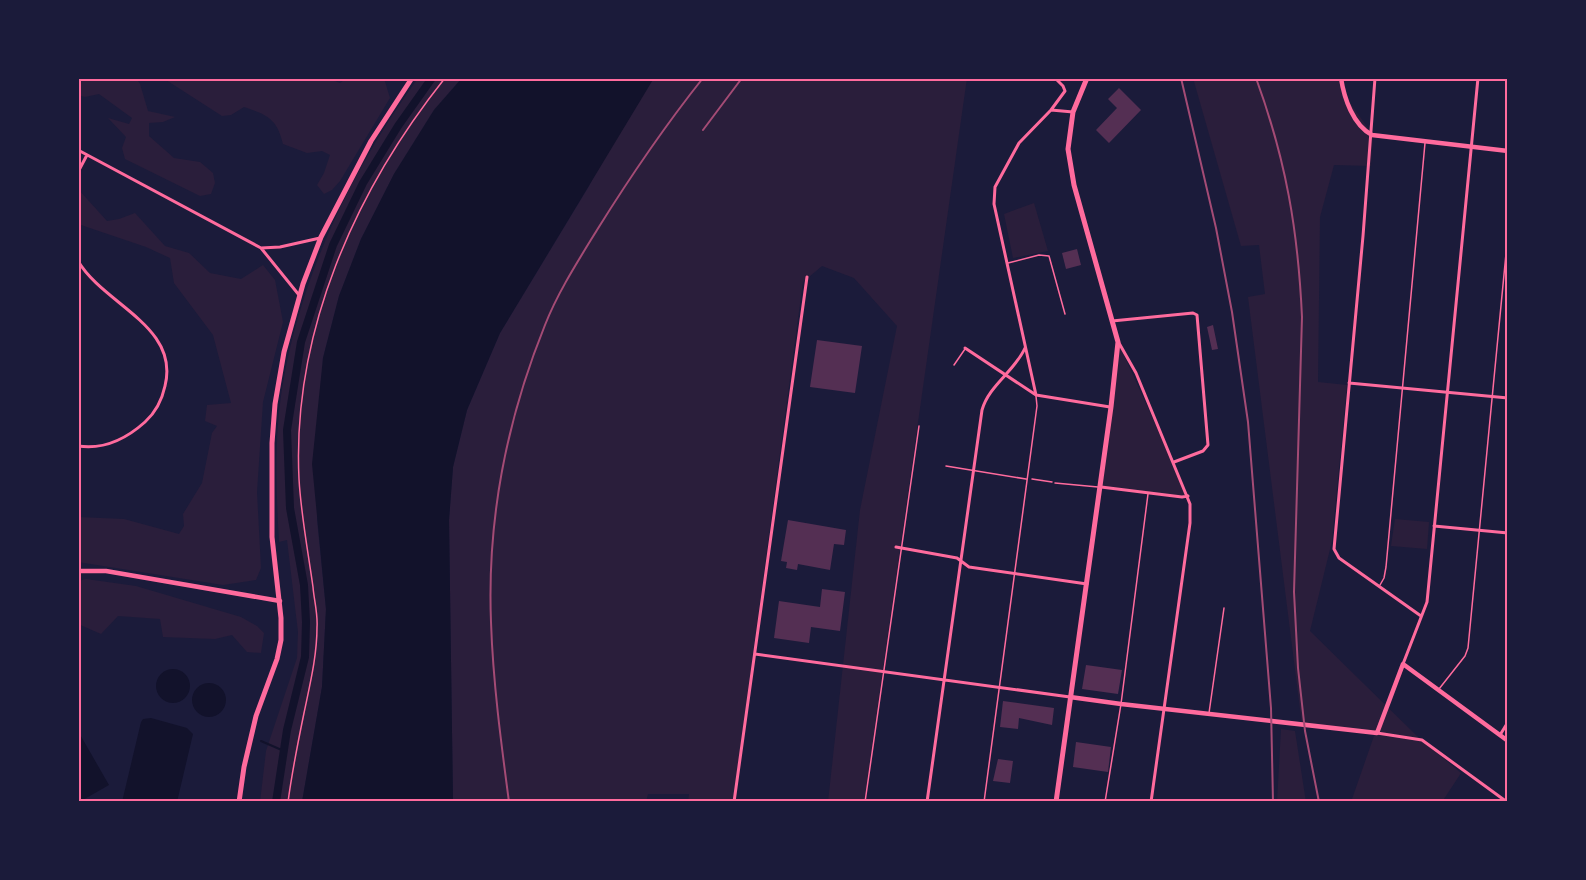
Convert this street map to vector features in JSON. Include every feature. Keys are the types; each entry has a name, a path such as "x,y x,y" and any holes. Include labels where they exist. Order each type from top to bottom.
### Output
{"main road":[{"path":"239,802 244,766 256,716 279,649 282,629 272,527 272,432 279,375 300,295 321,237 371,141 412,78"},
{"path":"1056,802 1118,342 1083,218 1068,149 1073,112 1087,78"}],"street":[{"path":"1036,395 994,204 994,190 1019,143 1051,110 1065,91 1064,86 1055,78"},
{"path":"1341,78 1350,109 1363,130 1372,135 1508,151"},
{"path":"1375,78 1372,135 1334,549 1339,558 1421,616"},
{"path":"1377,733 1428,592 1478,78"},
{"path":"1051,110 1073,112"},
{"path":"78,150 261,248 300,295"},
{"path":"78,172 87,155"},
{"path":"261,248 280,247 321,237"},
{"path":"78,261 106,294 156,336 166,356 167,367 164,390 159,405 138,428 127,436 103,446 78,446"},
{"path":"734,802 807,277"},
{"path":"1113,321 1193,313 1197,315 1209,445 1203,451 1173,462"},
{"path":"1118,342 1136,372 1190,504 1190,523 1151,802"},
{"path":"965,348 1036,395 1111,407"},
{"path":"927,802 984,404 1018,360 1024,348"},
{"path":"1348,383 1508,398"},
{"path":"1099,487 1188,496"},
{"path":"1434,526 1508,533"},
{"path":"896,547 960,560 969,567 1087,584"},
{"path":"78,571 106,571 280,601"},
{"path":"754,654 1121,705 1164,708 1422,740 1507,802"},
{"path":"1403,664 1508,741"},
{"path":"1500,735 1508,722"}],"lane":[{"path":"1379,587 1386,567 1425,142"},
{"path":"1438,690 1467,651 1508,233"},
{"path":"1007,263 1039,255 1049,256 1065,314"},
{"path":"954,365 965,348"},
{"path":"984,802 1037,406 1036,395"},
{"path":"865,802 919,426"},
{"path":"946,466 1027,479"},
{"path":"1055,483 1099,487"},
{"path":"1105,802 1121,705 1148,493"},
{"path":"1209,714 1224,608"}],"path":[{"path":"288,802 315,659 317,625 302,517 299,477 300,415 310,344 320,307 344,245 368,195 390,155 445,78"},
{"path":"1027,479 1055,483"}],"shaded area":[{"path":"78,78 136,78 148,111 175,117 163,122 149,123 149,136 174,158 200,162 213,173 215,183 211,194 200,196 125,159 122,148 126,137 108,118 129,124 132,118 99,94 85,97 78,95"},
{"path":"163,78 327,78 340,83 347,78 384,78 390,98 340,181 332,190 324,194 317,185 330,155 322,151 307,153 283,144 278,129 270,119 244,107 231,115 222,116"},
{"path":"418,78 462,78 434,110 394,174 361,239 339,296 323,358 317,520 326,609 322,687 302,802 260,802 266,751 297,658 298,632 287,540 279,542 277,442 283,383 303,302 333,223 372,149"},
{"path":"462,78 654,78 500,333 467,410 453,467 449,520 453,802 302,802 322,687 326,609 312,464 323,358 339,296 361,239 394,174 434,110"},
{"path":"642,78 967,78 864,802 828,802 860,510 897,326 854,278 822,266 803,282 733,802 688,802 689,794 648,794 646,802 453,802 449,520 453,467 467,410 500,333 589,186"},
{"path":"1193,78 1341,78 1345,96 1373,135 1371,166 1334,165 1320,217 1318,382 1347,385 1332,541 1310,631 1417,736 1461,773 1442,802 1351,802 1375,733 1302,725 1248,297 1265,294 1259,245 1241,246"},
{"path":"78,189 107,221 135,213 165,246 189,253 210,273 241,279 263,265 275,280 283,322 263,402 257,492 261,568 256,580 223,585 78,562 78,517 124,519 179,534 184,526 183,514 202,483 212,433 217,426 205,421 207,405 231,403 213,335 174,283 170,258 146,247 78,224"},
{"path":"1034,203 1048,251 1013,258 1004,214"},
{"path":"1118,342 1188,496 1099,487"},
{"path":"1395,519 1429,522 1427,549 1391,546"},
{"path":"86,579 136,586 241,617 264,633 261,653 247,652 232,635 215,639 163,637 160,619 118,616 101,634 78,624 78,581"},
{"path":"173,669 185,674 190,686 185,698 173,703 161,698 156,686 161,674"},
{"path":"209,683 221,688 226,700 221,712 209,717 197,712 192,700 197,688"},
{"path":"151,718 187,728 193,734 177,802 122,802 141,722 143,719"},
{"path":"1281,729 1295,731 1306,802 1277,802"},
{"path":"78,731 109,785 81,801 78,796"}],"building":[{"path":"1119,88 1141,110 1109,143 1096,130 1117,108 1108,99"},
{"path":"1077,249 1081,265 1066,269 1062,253"},
{"path":"1213,325 1218,349 1212,350 1207,327"},
{"path":"817,340 862,346 855,393 810,387"},
{"path":"788,520 846,530 844,545 834,544 830,570 798,564 797,570 786,568 787,562 781,561"},
{"path":"822,589 845,592 840,631 811,627 809,643 774,638 779,601 820,607"},
{"path":"1086,665 1122,670 1118,694 1082,689"},
{"path":"1003,701 1054,708 1052,725 1019,718 1018,729 1000,727"},
{"path":"1076,742 1111,747 1108,772 1073,767"},
{"path":"998,759 1013,761 1010,783 993,781"}],"waterway":[{"path":"276,802 287,730 305,657 304,585 290,508 287,430 301,342 333,245 363,183 398,126 432,78"},
{"path":"261,741 284,751"}],"railway":[{"path":"509,802 494,667 491,584 496,508 510,433 545,325 569,277 635,172 703,78"},
{"path":"703,130 742,78"},
{"path":"1181,78 1216,228 1232,312 1248,422 1271,708 1273,802"},
{"path":"1256,78 1283,167 1294,225 1300,285 1302,317 1294,592 1298,668 1305,731 1319,802"}]}
